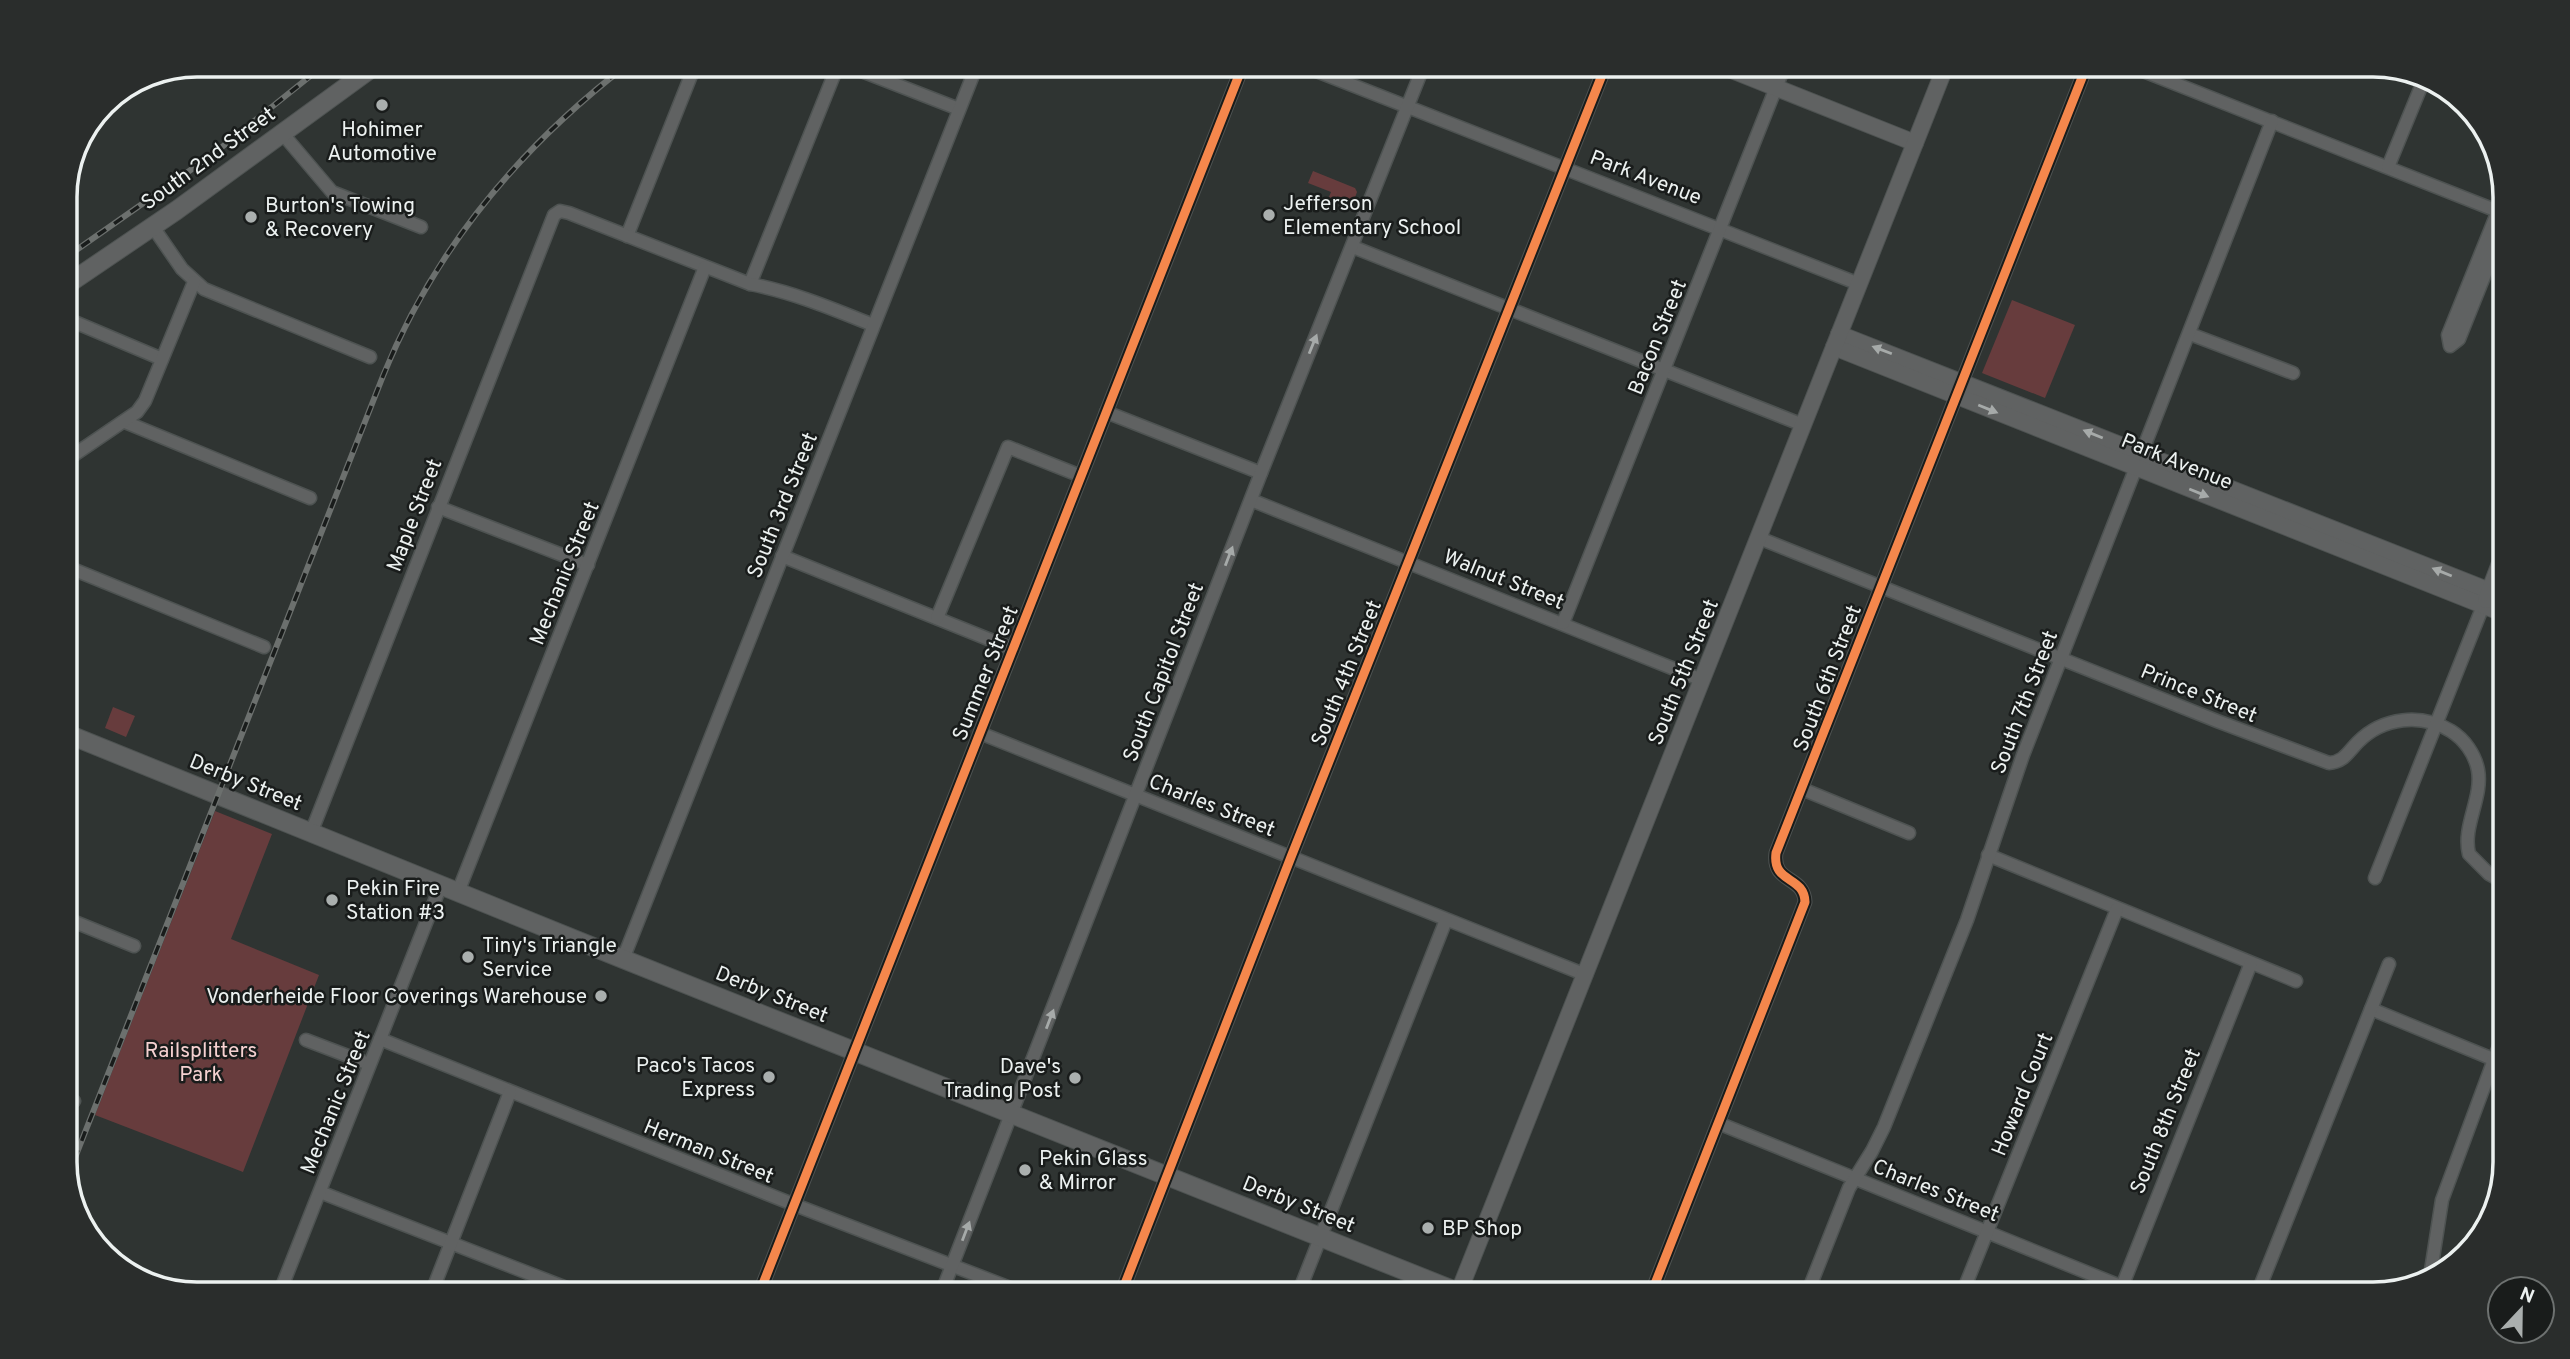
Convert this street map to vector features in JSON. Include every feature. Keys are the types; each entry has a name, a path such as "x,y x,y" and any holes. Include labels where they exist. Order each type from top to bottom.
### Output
{"main road":[{"name":"South 2nd Street","path":"77,278 153,227 359,77"},
{"name":"Derby Street","path":"77,738 1431,1282"}],"street":[{"path":"690,77 627,236 750,284 778,289 812,300 873,325"},
{"path":"750,284 833,77"},
{"path":"877,77 959,109"},
{"name":"South 3rd Street","path":"623,959 972,77"},
{"name":"Summer Street","path":"764,1282 1238,77"},
{"name":"Park Avenue","path":"1332,77 1859,284"},
{"name":"South Capitol Street","path":"947,1282 1261,473 1419,77"},
{"name":"South 4th Street","path":"1126,1282 1291,857 1601,77"},
{"path":"1749,77 1915,143"},
{"name":"Bacon Street","path":"1563,623 1780,77"},
{"name":"South 5th Street","path":"1465,1282 1941,77"},
{"name":"South 6th Street","path":"1656,1282 1805,902 1801,888 1780,874 1775,862 1776,853 2082,77"},
{"path":"2159,77 2493,209"},
{"path":"2388,167 2421,87"},
{"name":"South 7th Street","path":"1812,1282 1845,1196 1884,1127 1967,920 2011,788 2272,121"},
{"path":"282,133 332,191 421,227"},
{"name":"Maple Street","path":"311,833 551,219 556,213 569,213 627,236"},
{"path":"153,227 182,269 204,289 370,357"},
{"path":"2493,231 2448,335 2450,346 2459,339 2493,254"},
{"path":"1353,247 1803,425"},
{"name":"Mechanic Street","path":"284,1282 369,1064 449,889 588,565 705,267"},
{"path":"77,453 125,422 145,401 194,282"},
{"path":"77,323 162,359"},
{"path":"2190,334 2293,373"},
{"name":"Park Avenue","path":"1836,340 2486,598 2493,604"},
{"path":"1106,412 1261,473"},
{"path":"125,422 310,498"},
{"path":"937,618 1008,447 1081,476"},
{"name":"Walnut Street","path":"1251,500 1702,680"},
{"path":"438,507 588,565"},
{"name":"Prince Street","path":"1759,538 2329,763 2342,759 2360,740 2382,725 2408,719 2436,724 2460,738 2470,750 2478,769 2478,793 2468,837 2469,854 2493,876"},
{"path":"782,556 1013,649"},
{"path":"77,571 264,647"},
{"path":"2375,878 2493,580"},
{"name":"Park Avenue","path":"2486,598 2493,598"},
{"name":"Charles Street","path":"980,733 1586,975"},
{"path":"1802,789 1909,833"},
{"path":"1988,855 2296,981"},
{"name":"Howard Court","path":"1967,1282 2117,909"},
{"path":"1303,1282 1446,920"},
{"path":"77,923 134,946"},
{"name":"South 8th Street","path":"2123,1282 2250,963"},
{"path":"2262,1282 2389,964"},
{"path":"2371,1009 2493,1058"},
{"name":"Herman Street","path":"380,1039 996,1282"},
{"path":"306,1040 369,1064"},
{"path":"2432,1267 2442,1200 2493,1078"},
{"path":"436,1282 509,1092"},
{"name":"Charles Street","path":"1718,1123 1987,1231 2102,1282"},
{"path":"320,1192 549,1282"}],"green space":[{"path":"1313,171 1355,188 1357,192 1352,206 1329,197 1331,192 1308,183"},
{"path":"2012,300 2075,325 2045,398 1982,373"},
{"path":"113,707 135,716 126,737 105,728"},
{"name":"Railsplitters Park","path":"215,811 272,834 231,939 319,975 243,1172 95,1115"}],"railway":[{"path":"77,250 212,155 309,77"},
{"path":"77,1153 383,376 404,330 454,244 484,204 551,130 612,77"}],"cycle path":[{"path":"764,1282 1238,77"},
{"path":"1126,1282 1291,857 1601,77"},
{"path":"1656,1282 1805,902 1799,887 1779,870 1776,853 2082,77"}],"place":[{"name":"Hohimer Automotive","path":"382,105"},
{"name":"Jefferson Elementary School","path":"1269,215"},
{"name":"Burton's Towing & Recovery","path":"251,217"},
{"name":"Pekin Fire Station #3","path":"332,900"},
{"name":"Tiny's Triangle Service","path":"468,957"},
{"name":"Vonderheide Floor Coverings Warehouse","path":"601,996"},
{"name":"Paco's Tacos Express","path":"769,1077"},
{"name":"Dave's Trading Post","path":"1075,1078"},
{"name":"Pekin Glass & Mirror","path":"1025,1170"},
{"name":"BP Shop","path":"1428,1228"}]}
